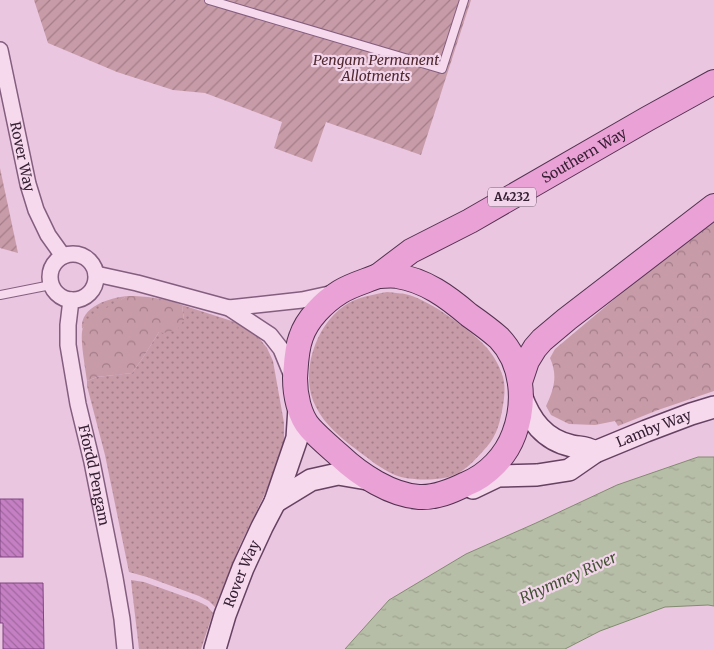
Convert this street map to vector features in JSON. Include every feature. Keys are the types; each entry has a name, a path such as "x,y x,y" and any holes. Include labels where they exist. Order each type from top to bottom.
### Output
{"main road":[{"name":"Southern Way","path":"378,276 411,251 470,221 714,82"},
{"path":"521,388 515,362 508,349 498,338 451,299 426,285 396,276 378,276 341,291 324,305 309,322 301,337 296,364 295,384 299,408 309,427 349,464 381,485 402,494 422,497 446,493 472,482 491,470 504,453 514,434 520,412 521,388 527,361 542,340 714,206"}],"street":[{"name":"Rover Way","path":"0,50 28,184 36,210 48,235 63,256"},
{"path":"69,254 81,255 94,268 96,274 94,287 84,297 71,300 65,298 59,295 51,285 50,271 57,260 63,256 69,254"},
{"path":"96,274 229,308 270,336 281,349 295,384"},
{"path":"229,308 302,300 341,291"},
{"name":"Ffordd Pengam","path":"71,300 68,345 78,404 114,569 125,649"},
{"path":"521,388 527,412 545,434 556,441 573,446 586,447 595,452"},
{"name":"Lamby Way","path":"446,493 472,488 498,476 537,475 569,470 595,452 646,430 714,407"},
{"name":"Rover Way","path":"215,649 225,615 243,568 275,502 297,438 299,408"},
{"path":"275,502 311,480 338,474 373,480"}],"lane":[{"path":"209,0 442,70 464,0"},
{"path":"0,295 51,285"}],"green space":[{"name":"Pengam Permanent Allotments","path":"34,0 471,0 421,155 326,122 312,162 274,148 282,122 205,93 173,90 117,72 48,43"},
{"path":"0,168 18,253 0,248"},
{"path":"714,222 714,391 618,426 615,421 595,425 569,424 551,415 546,406 554,382 554,371 550,358 555,349 624,291"},
{"path":"387,292 406,294 429,304 451,317 487,348 502,373 504,399 496,432 491,442 473,461 454,475 433,479 416,479 401,477 385,470 334,431 320,414 311,394 309,381 310,366 318,338 325,326 344,306 354,300"},
{"path":"127,296 90,320 82,329 86,314 91,309 105,301"},
{"path":"127,296 155,298 182,305 184,320 177,330 159,332 132,373 97,377 87,381 82,346 83,328 96,314"},
{"path":"182,305 238,323 255,333 267,348 273,361 284,423 284,443 277,469 240,545 215,607 209,601 199,596 129,572 105,455 87,386 87,381 97,377 132,373 159,332 184,320"},
{"path":"131,580 144,582 207,606 213,613 201,649 139,649"}],"water":[{"name":"Rhymney River","path":"698,457 714,457 714,606 665,607 600,631 565,649 345,649 389,600 466,554 617,485"}],"building":[{"path":"0,499 23,499 23,557 0,557"},
{"path":"0,583 43,583 44,649 3,649 3,623 0,623"}]}
